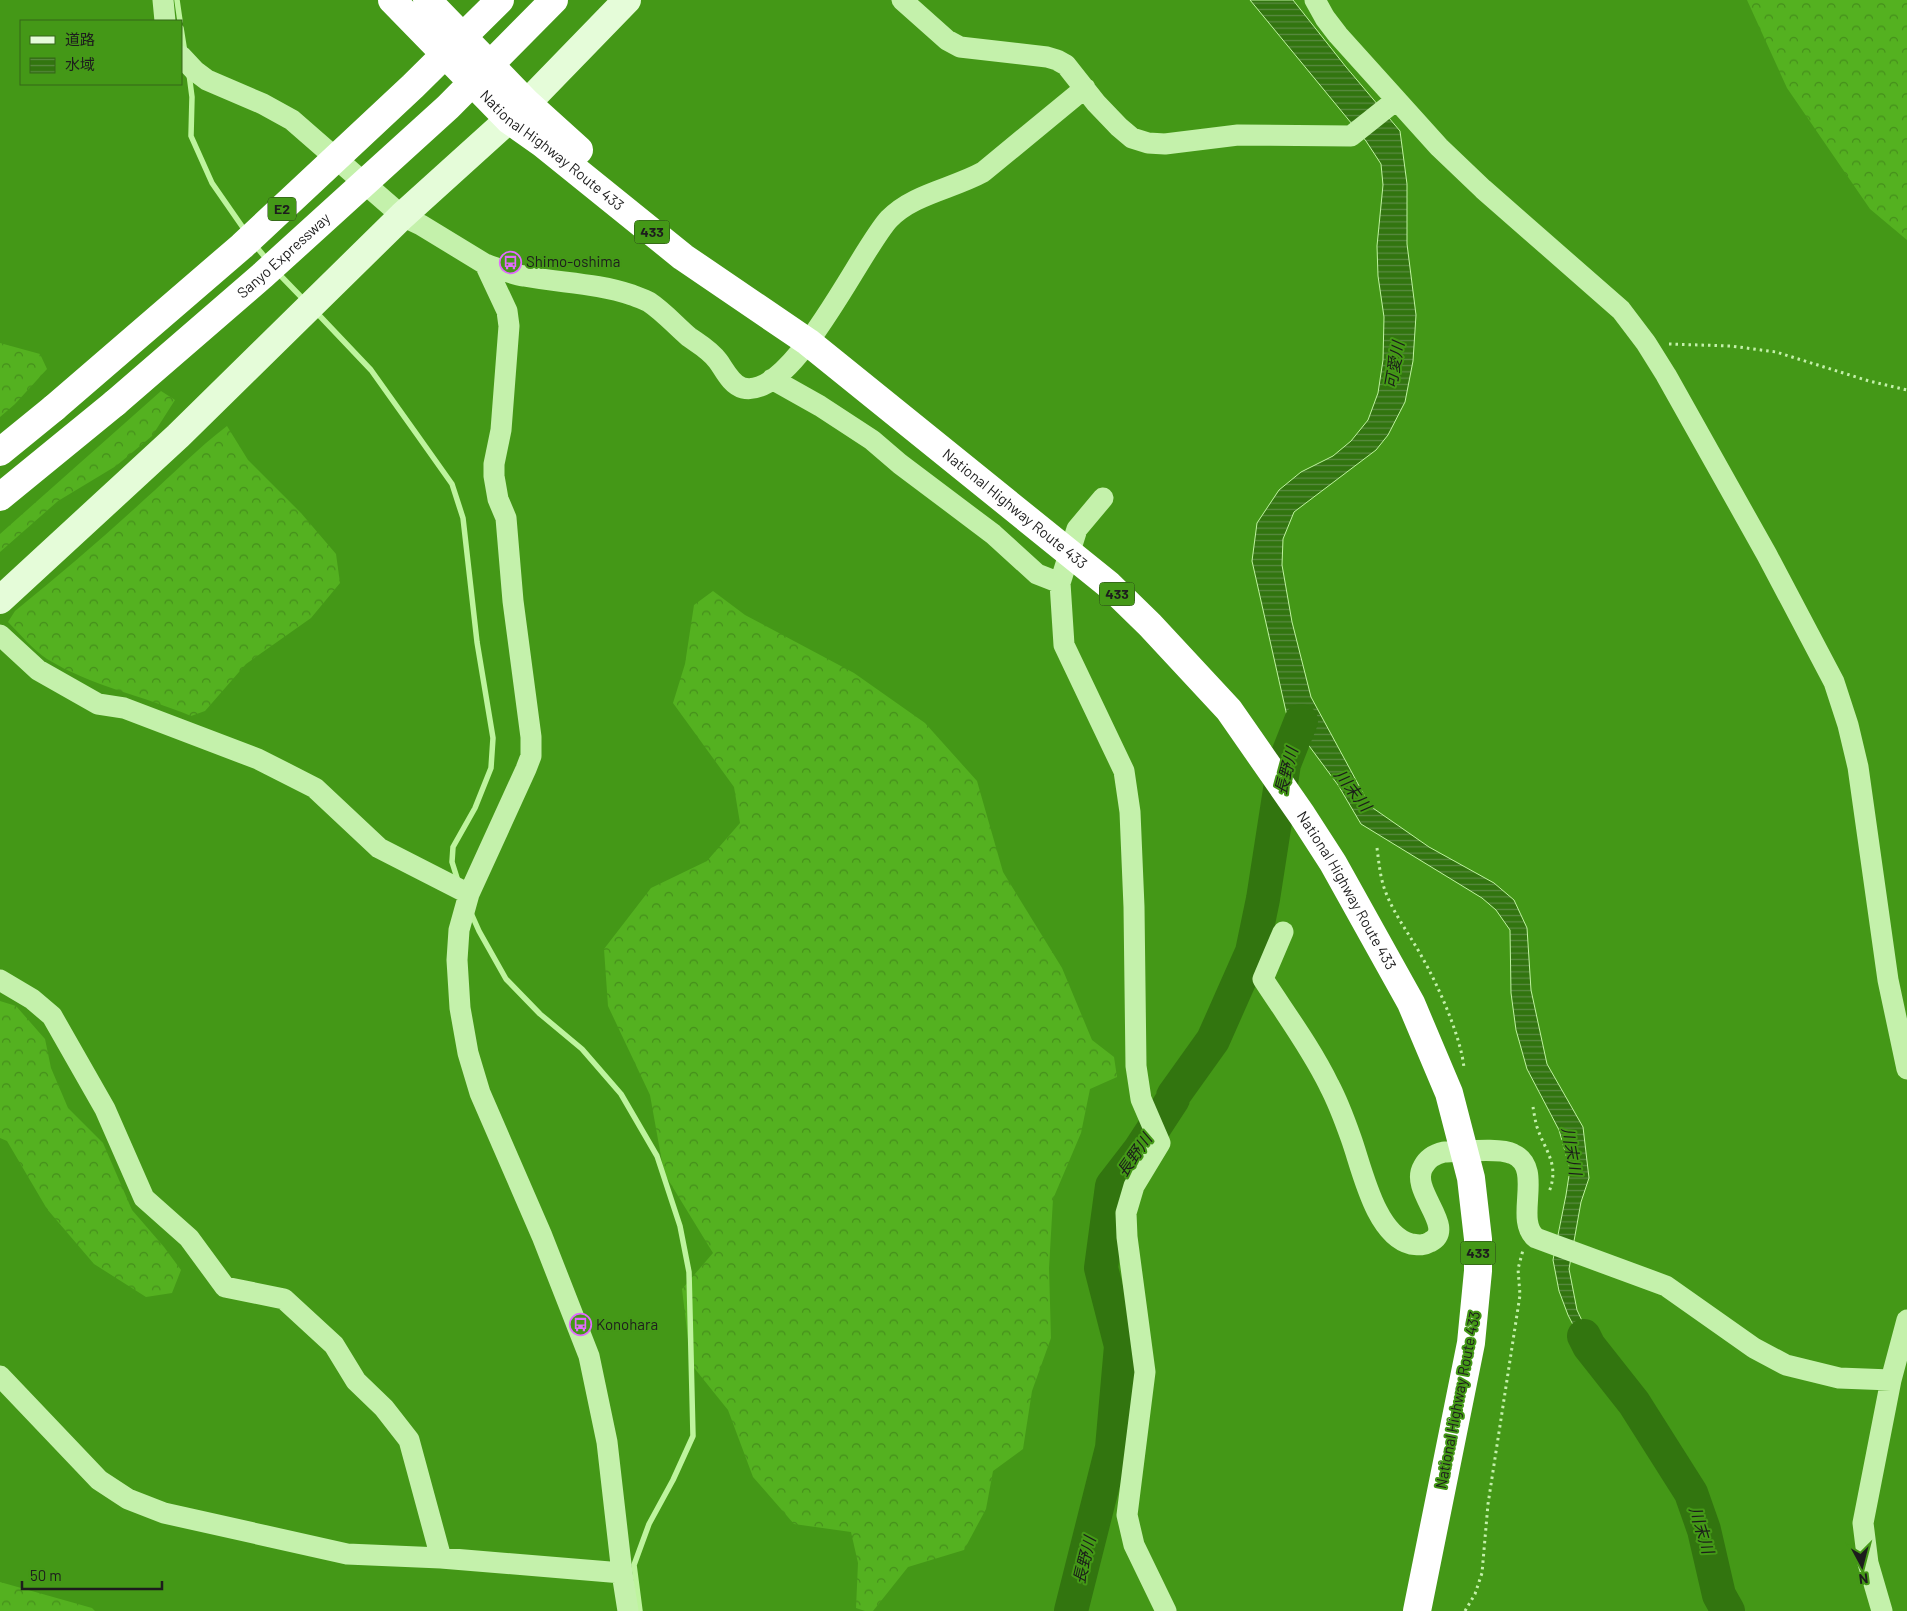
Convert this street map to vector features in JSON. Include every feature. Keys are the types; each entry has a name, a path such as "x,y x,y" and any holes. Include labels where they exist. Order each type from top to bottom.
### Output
{"highway":[{"name":"National Highway Route 433","path":"392,0 518,112"},
{"name":"National Highway Route 433","path":"427,0 543,144 683,257 804,339 1109,586 1150,625 1229,710 1314,833 1411,1003 1449,1093 1471,1178 1478,1239 1478,1271 1471,1342 1417,1611"},
{"name":"E2","path":"0,452 242,246 413,86 500,0"},
{"name":"Sanyo Expressway","path":"0,497 115,403 263,274 448,107 554,0"}],"street":[{"path":"164,0 166,20"},
{"path":"0,600 178,436 402,216 518,112 627,0"},
{"path":"902,0 953,44 968,48 1057,60 1066,65 1118,127 1132,138 1148,143 1165,144 1238,136 1348,137 1355,134 1390,105"},
{"path":"1315,0 1338,35 1390,105 1482,189 1621,310 1646,343 1767,555 1834,682 1848,725 1858,767 1888,980 1907,1069"},
{"path":"182,57 207,80 263,104 292,120 402,216 421,224 485,264 522,276 617,290 648,301 714,355 734,383 743,388 756,387 772,379 789,365 804,339 844,289 875,236 901,209 914,201 966,182 982,172 1085,88"},
{"path":"485,264 506,311 509,326 501,430 494,464 494,476 498,498 506,518 513,602 531,737 531,756 468,894 459,930 457,960 460,1008 468,1053 480,1093 542,1236 589,1356 606,1442 628,1611"},
{"path":"772,379 820,406 872,440 900,464 993,534 1037,574 1060,583"},
{"path":"1104,498 1077,529 1060,583 1064,645 1124,771 1130,812 1134,907 1136,1066 1141,1099 1160,1142 1134,1186 1126,1213 1127,1237 1145,1372 1127,1515 1134,1545 1166,1611"},
{"path":"0,634 38,670 98,704 124,708 258,759 315,788 379,848 468,894"},
{"path":"1283,932 1263,978 1310,1052 1329,1086 1352,1139 1369,1194 1378,1212 1398,1237 1408,1243 1422,1246 1437,1236 1439,1228 1436,1218 1423,1194 1420,1182 1420,1172 1426,1161 1438,1154 1499,1151 1513,1154 1520,1159 1526,1168 1528,1180 1527,1220 1537,1238 1666,1286 1754,1348 1786,1365 1839,1378 1898,1374"},
{"path":"0,980 32,998 52,1016 105,1109 144,1198 188,1238 225,1287 284,1299 327,1338 334,1345 356,1381 384,1408 409,1440 441,1558"},
{"path":"1882,1611 1868,1563 1863,1523 1898,1374 1907,1320"},
{"path":"0,1376 99,1480 128,1499 164,1513 347,1554 441,1558 622,1573"}],"path":[{"path":"1646,343 1731,346 1776,352 1869,381 1907,390"},
{"path":"1465,1611 1475,1594 1482,1573 1488,1504 1520,1295 1518,1269 1522,1251 1537,1238"}],"green space":[{"path":"1747,0 1907,0 1907,240 1870,209 1787,88"},
{"path":"0,343 40,354 47,369 15,404 0,417"},
{"path":"161,391 175,400 152,436 116,466 58,501 0,552 0,534"},
{"path":"227,426 248,460 301,513 336,554 340,583 311,618 246,664 205,711 191,716 81,676 47,659 37,651 8,622 15,611 97,542 195,452"},
{"path":"713,591 745,615 854,673 925,723 977,781 1003,872 1062,968 1092,1040 1114,1057 1117,1077 1090,1089 1081,1133 1053,1199 1049,1268 1051,1338 1032,1391 1023,1449 993,1471 986,1509 964,1550 908,1567 873,1611 856,1608 858,1563 851,1532 794,1524 753,1477 728,1410 691,1364 682,1289 713,1253 664,1173 650,1095 608,1006 604,949 651,888 707,861 740,823 734,787 673,703 685,664 694,605"},
{"path":"0,1001 16,1006 45,1039 51,1068 68,1108 103,1143 132,1210 181,1270 172,1293 146,1297 94,1264 47,1209 7,1141 0,1138"},
{"path":"0,1582 92,1608 95,1611 0,1611"}],"water":[{"name":"可愛川","path":"1250,0 1293,0 1400,131 1407,184 1407,244 1416,315 1413,361 1405,402 1388,435 1376,450 1294,512 1283,539 1282,565 1292,622 1311,697 1370,806 1429,847 1494,883 1514,900 1527,928 1531,990 1547,1064 1583,1127 1589,1178 1581,1202 1569,1269 1577,1310 1593,1344 1611,1372 1585,1348 1568,1315 1559,1291 1553,1260 1570,1169 1559,1130 1527,1069 1516,1030 1511,993 1510,930 1496,910 1482,898 1361,824 1338,785 1287,716 1252,561 1257,523 1279,490 1301,472 1333,456 1351,441 1368,420 1378,393 1383,360 1384,317 1378,276 1377,246 1383,185 1381,164 1366,141"}],"waterway":[{"path":"177,0 180,20"},
{"path":"182,34 185,53"},
{"path":"189,74 192,97 191,136 212,183 246,232"},
{"path":"254,244 269,262"},
{"path":"278,273 306,302"},
{"path":"316,312 371,370 452,484 463,518 477,642 493,738 491,768 475,808 453,847 452,862 458,881"},
{"name":"長野川","path":"1071,1611 1112,1448 1121,1346 1101,1268 1112,1186 1139,1151 1173,1099 1173,1096 1213,1040 1252,952 1263,899 1284,764 1301,721"},
{"path":"471,913 506,979 540,1014 582,1049 621,1094 657,1156 680,1226 689,1272 693,1436 673,1480 649,1524 634,1565 640,1611"},
{"name":"川末川","path":"1584,1336 1589,1346 1634,1403 1691,1493 1704,1530 1719,1595 1728,1611"}],"place":[{"name":"Shimo-oshima","path":"510,262"},
{"name":"Konohara","path":"580,1325"}]}
